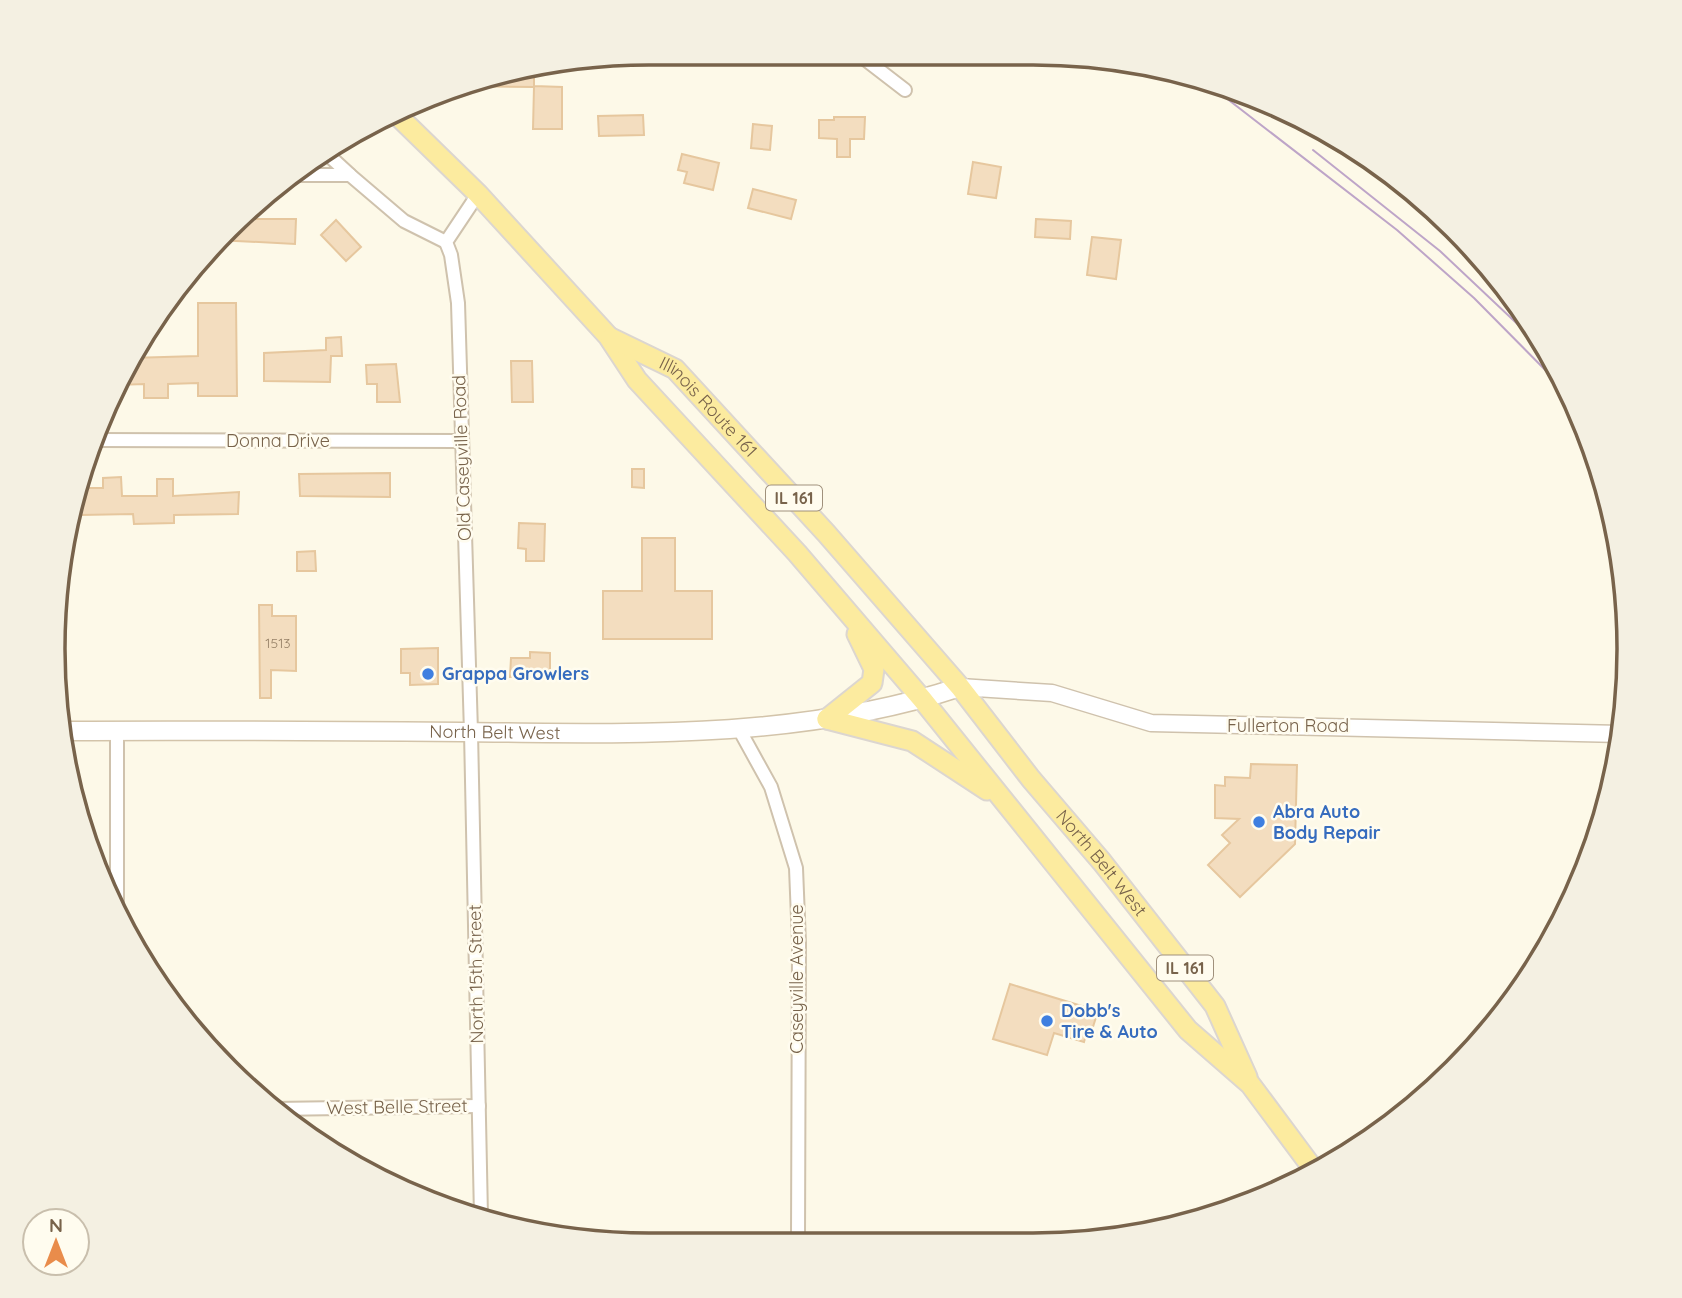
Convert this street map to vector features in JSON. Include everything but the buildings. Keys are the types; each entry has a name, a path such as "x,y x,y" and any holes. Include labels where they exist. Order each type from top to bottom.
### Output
{"main road":[{"name":"Illinois Route 161","path":"402,120 478,194 608,336 637,380 844,608 922,699"},
{"name":"Illinois Route 161","path":"608,336 675,369 826,533 960,687"},
{"path":"827,719 872,683 874,669 844,608"},
{"name":"North Belt West","path":"71,731 626,733 739,729 827,719 922,699 960,687 1215,1006 1250,1084"},
{"name":"North Belt West","path":"922,699 1188,1030 1250,1084 1309,1163"},
{"path":"827,719 912,741 1006,803"}],"street":[{"path":"873,65 905,90"},
{"path":"332,158 404,221 446,242 478,194"},
{"path":"307,175 350,176"},
{"name":"Old Caseyville Road","path":"446,242 451,255 458,303 471,732"},
{"name":"Donna Drive","path":"104,440 461,441"},
{"name":"Fullerton Road","path":"960,687 1052,693 1151,723 1611,734"},
{"name":"Caseyville Avenue","path":"739,729 771,787 796,868 799,943 798,1233"},
{"path":"117,731 117,890"},
{"name":"North 15th Street","path":"471,732 481,1208"},
{"name":"West Belle Street","path":"288,1109 479,1106"}],"tram line":[{"path":"1226,98 1397,230 1474,298 1547,371"},
{"path":"1313,150 1440,251 1521,328"}],"place":[{"name":"Grappa Growlers","path":"428,674"},
{"name":"Abra Auto Body Repair","path":"1259,822"},
{"name":"Dobb's Tire & Auto","path":"1047,1021"}]}
